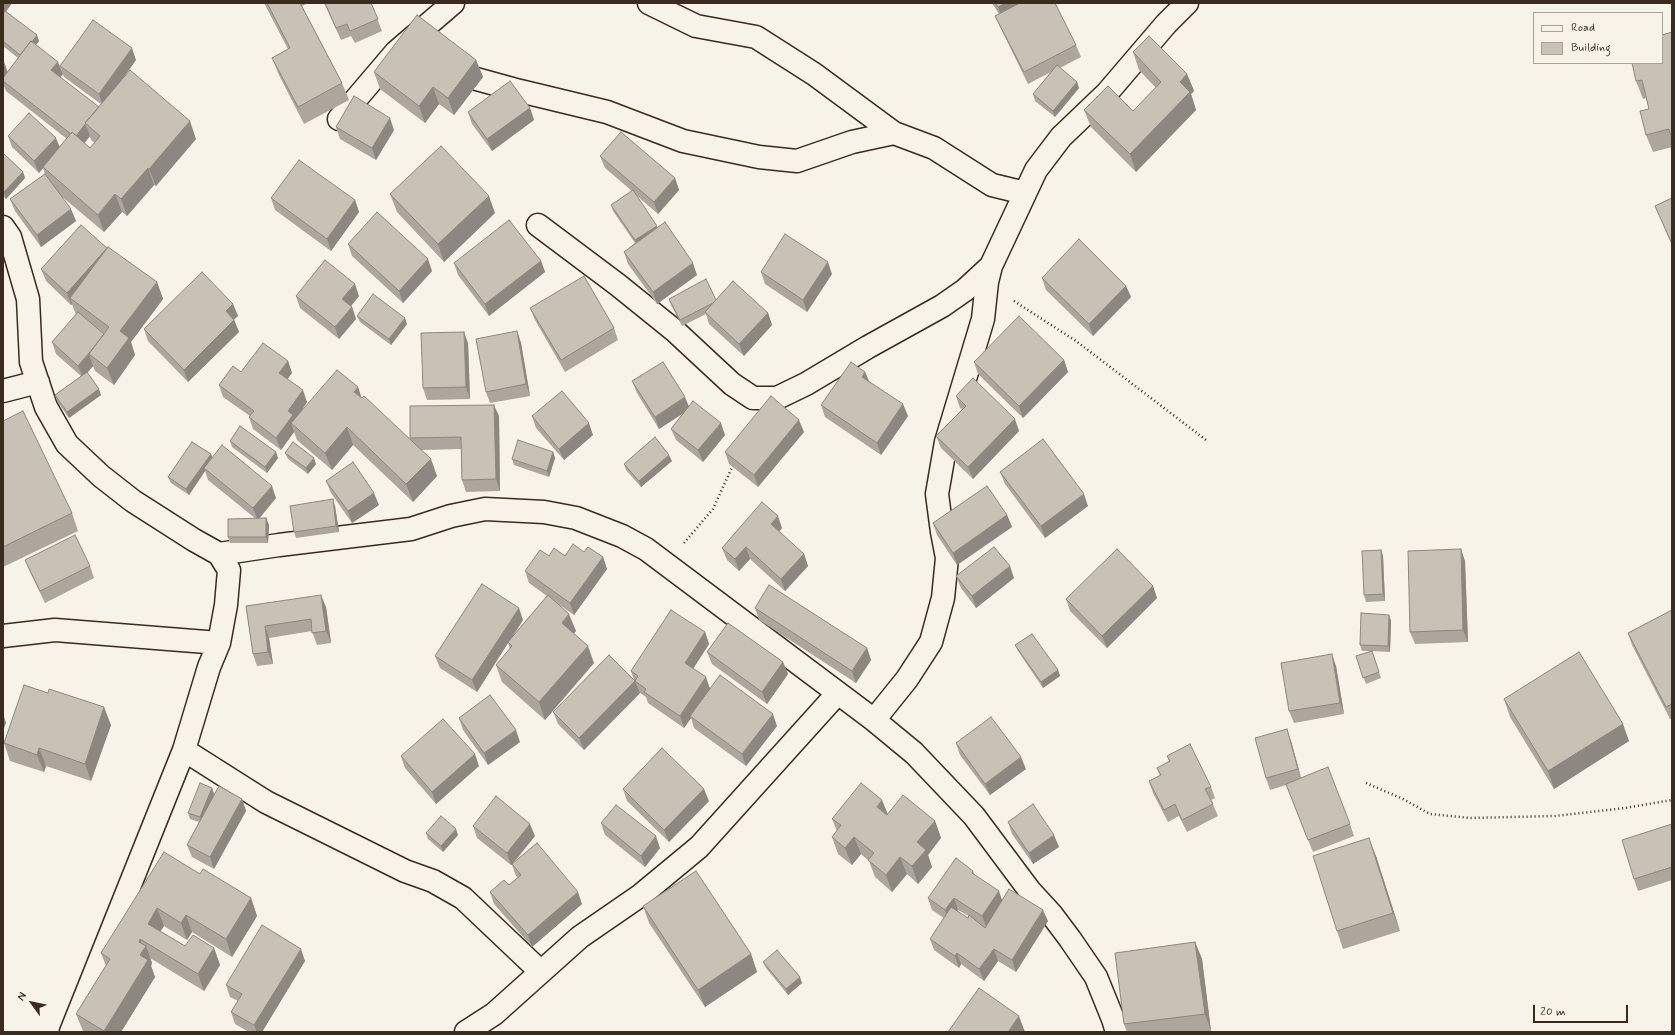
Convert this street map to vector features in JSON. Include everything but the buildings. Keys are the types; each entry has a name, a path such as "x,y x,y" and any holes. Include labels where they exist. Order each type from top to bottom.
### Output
{"street":[{"path":"339,119 396,52 453,3"},
{"path":"649,3 696,26 756,37 814,74 894,133 934,148 992,184 1025,193"},
{"path":"874,720 907,678 931,642 943,598 947,558 937,494 946,442 983,319 989,274 1036,170 1061,137 1107,93 1166,24 1187,3"},
{"path":"396,52 471,78 607,112 682,141 759,157 797,161 852,142 894,133"},
{"path":"538,225 618,285 675,331 732,384 753,398 777,398 806,384 868,347 942,306 989,274"},
{"path":"3,227 10,237 28,299 31,362 46,407 67,444 101,476 133,500 194,540 219,554 229,570 226,605 219,643 209,667 184,750 71,1032"},
{"path":"3,391 38,382"},
{"path":"219,554 411,529 451,516 485,509 544,512 576,518 622,536 646,549 665,565 874,720 914,753 974,816 1030,891 1052,915 1096,977 1113,1019 1116,1032"},
{"path":"3,636 55,630 219,643"},
{"path":"466,1032 494,1014 580,937 641,895 699,847 837,694"},
{"path":"184,750 266,802 405,871 433,881 463,898 541,972"}],"path":[{"path":"989,274 1206,440"},
{"path":"665,565 713,508 735,460"},
{"path":"1366,783 1403,799 1430,814 1470,818 1555,816 1625,808 1672,800"}]}
